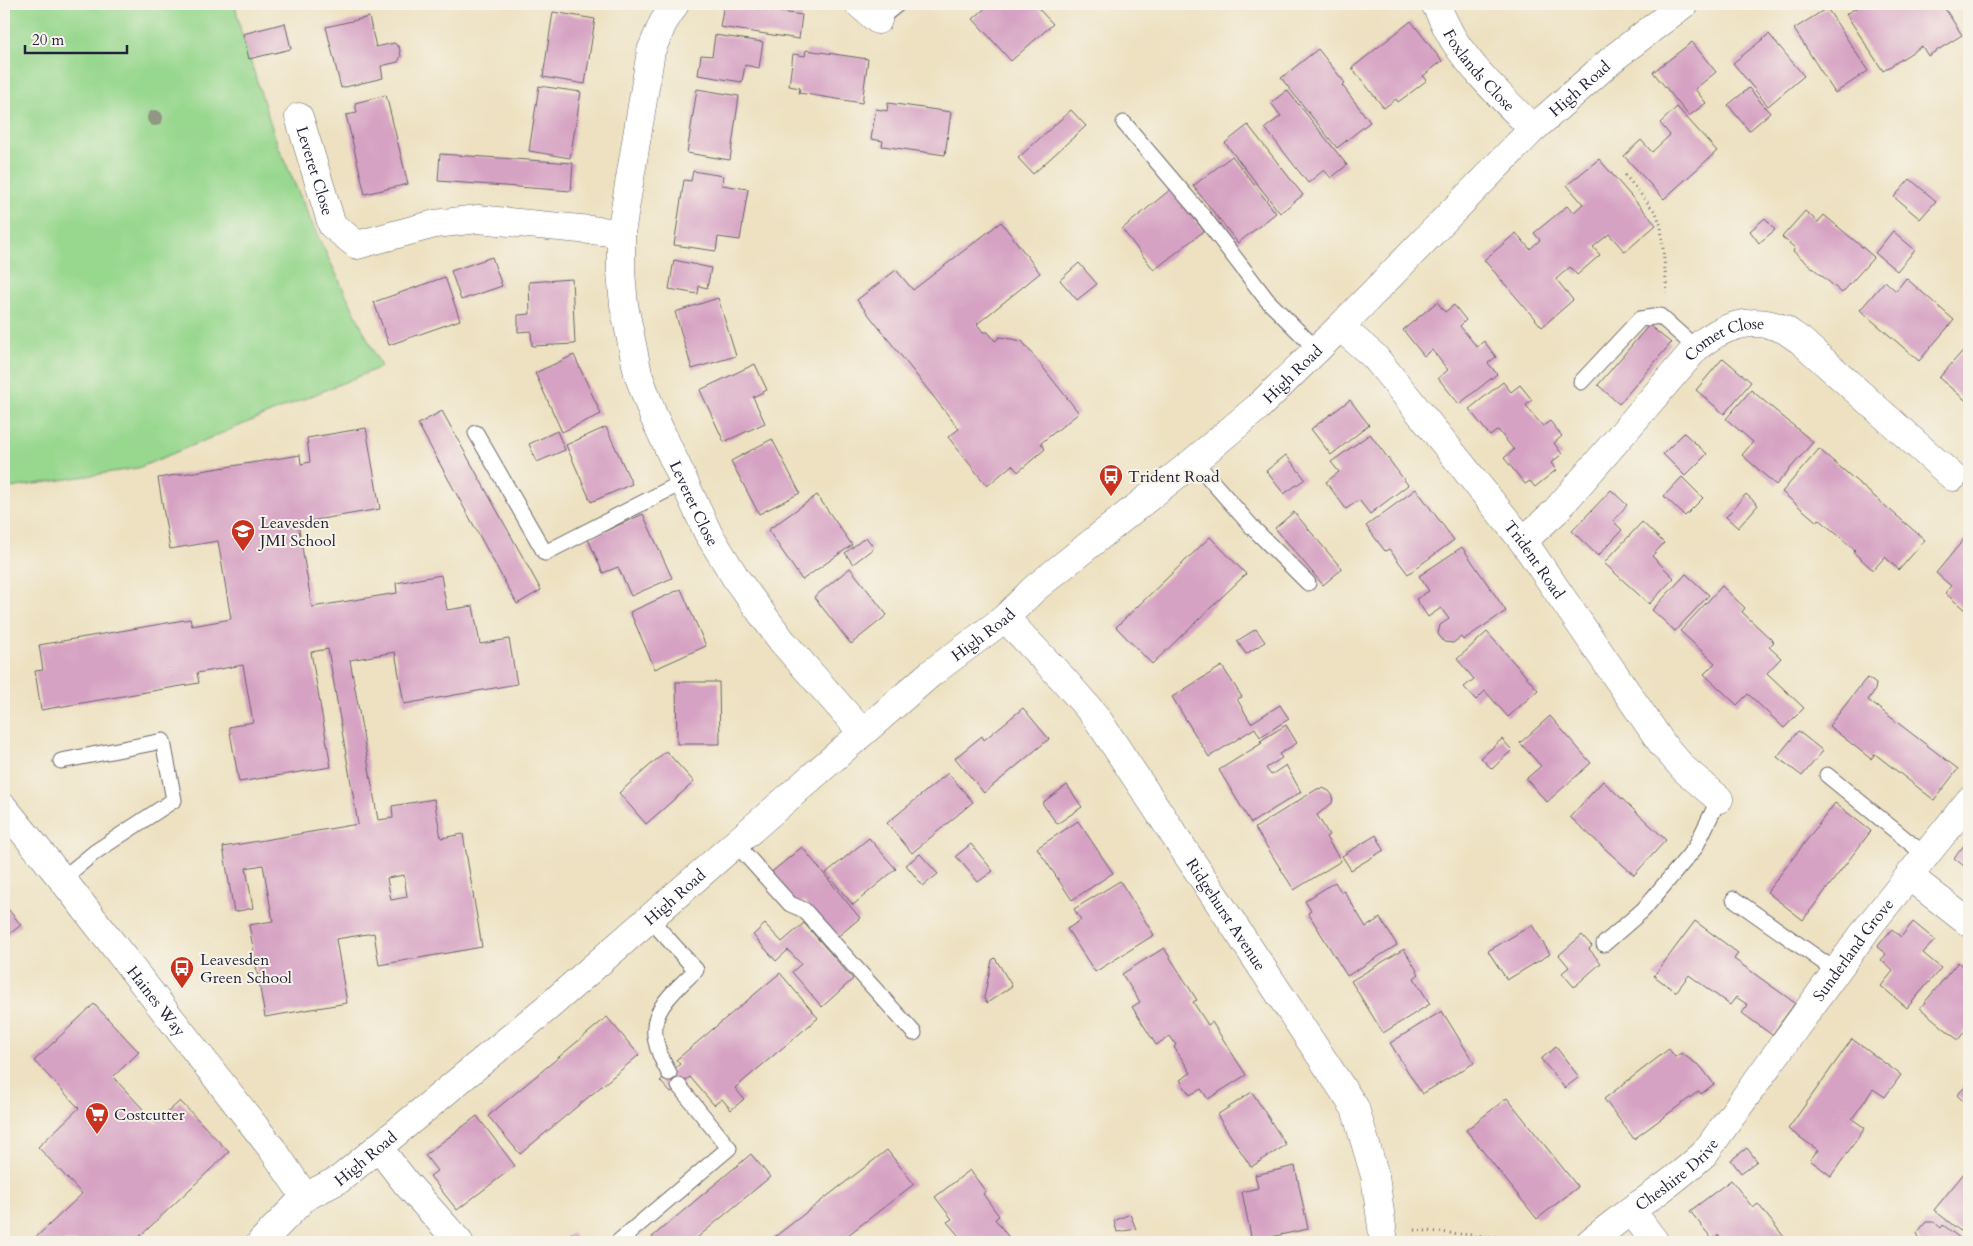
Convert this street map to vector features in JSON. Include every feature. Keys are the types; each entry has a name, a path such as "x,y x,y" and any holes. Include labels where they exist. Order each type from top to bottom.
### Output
{"street":[{"name":"Leveret Close","path":"675,4 663,23 651,51 621,234 621,272 624,304 638,374 653,415 708,534 737,580 782,641 862,732"},
{"name":"Foxlands Close","path":"1435,4 1454,41 1466,57 1489,85 1533,129"},
{"name":"High Road","path":"261,1242 305,1197 340,1178 378,1148 549,1006 930,674 1005,618 1034,589 1194,461 1258,407 1340,328 1533,129 1616,56 1684,4"},
{"name":"Leveret Close","path":"299,116 332,225 357,245 435,224 478,219 621,234"},
{"name":"Comet Close","path":"1523,541 1555,512 1696,348 1709,337 1726,328 1742,324 1761,323 1783,329 1800,340 1953,477"},
{"name":"Trident Road","path":"1340,328 1374,356 1523,541 1663,745 1685,770 1719,799"},
{"name":"Ridgehurst Avenue","path":"1005,618 1096,717 1355,1108 1376,1176 1384,1235"},
{"name":"Sunderland Grove","path":"1741,1102 1869,926 1969,801"},
{"name":"Haines Way","path":"4,808 62,879 273,1150 305,1197"},
{"path":"1917,866 1969,923"},
{"name":"Cheshire Drive","path":"1655,1242 1631,1210 1668,1184 1704,1154 1741,1102"},
{"path":"378,1148 406,1183 459,1242"},
{"path":"1590,1242 1631,1210"}],"lane":[{"path":"1124,123 1203,216 1267,300 1317,350"},
{"path":"1581,382 1640,319 1660,316 1696,348"},
{"path":"476,433 545,553 683,482"},
{"path":"1194,461 1252,527 1308,583"},
{"path":"61,762 163,741 174,800 95,852 62,879"},
{"path":"1827,775 1917,866"},
{"path":"1604,944 1643,910 1695,848 1719,799"},
{"path":"736,844 790,904 804,910 914,1034"},
{"path":"1734,899 1836,971"},
{"path":"650,919 696,970 666,998 656,1017 654,1029 656,1045 669,1073"},
{"path":"618,1242 729,1148 680,1086"}],"path":[{"path":"1625,174 1656,213 1661,226 1668,304 1660,316"},
{"path":"1384,1235 1506,1238 1512,1242"}],"green space":[{"path":"4,4 235,4 241,32 277,143 313,226 381,367 138,468 4,489"}],"building":[{"path":"724,4 802,15 799,39 720,27"},
{"path":"990,4 1034,4 1053,24 1011,61 973,19"},
{"path":"1863,4 1942,4 1962,35 1928,56 1922,46 1883,71 1846,14"},
{"path":"1827,8 1868,71 1835,93 1794,29"},
{"path":"553,12 595,19 585,84 543,77"},
{"path":"369,17 376,47 394,43 399,47 401,56 398,62 381,66 383,78 341,88 326,27"},
{"path":"1411,21 1442,61 1423,76 1427,80 1398,102 1396,99 1384,108 1352,68"},
{"path":"285,23 291,49 249,59 243,34"},
{"path":"1769,34 1804,76 1768,106 1733,63"},
{"path":"715,35 763,42 759,68 745,65 742,82 698,75 701,55 712,56"},
{"path":"1692,42 1716,72 1695,89 1706,103 1689,116 1653,72"},
{"path":"1318,49 1345,83 1342,85 1370,122 1337,148 1281,78"},
{"path":"806,50 868,59 862,103 799,93 800,88 789,86 793,54 805,56"},
{"path":"539,86 581,92 570,158 529,151"},
{"path":"1749,88 1770,113 1749,131 1728,105"},
{"path":"697,89 739,96 730,160 687,153"},
{"path":"1287,90 1347,165 1331,178 1324,170 1308,183 1265,128 1281,116 1271,103"},
{"path":"386,95 408,184 365,194 346,115 357,113 355,103"},
{"path":"888,103 951,112 945,155 882,146 883,141 871,139 876,109 887,111"},
{"path":"1677,107 1717,151 1664,199 1624,156 1641,140 1652,152 1670,135 1660,123"},
{"path":"1071,110 1086,126 1033,174 1018,158"},
{"path":"1248,125 1303,195 1280,213 1225,143"},
{"path":"440,154 573,163 571,191 438,181"},
{"path":"1232,156 1276,213 1238,243 1193,186"},
{"path":"1599,159 1656,225 1625,252 1609,234 1593,247 1600,255 1577,275 1570,267 1556,279 1573,300 1542,327 1484,260 1516,233 1530,249 1540,240 1534,233 1567,206 1573,213 1583,204 1567,185"},
{"path":"693,171 723,176 722,185 748,189 740,240 718,237 716,251 674,245 684,180 691,181"},
{"path":"1910,179 1936,201 1920,219 1894,197"},
{"path":"1171,189 1204,231 1154,270 1122,229"},
{"path":"1805,211 1818,222 1824,215 1874,257 1842,293 1793,251 1795,248 1782,237"},
{"path":"1765,218 1775,230 1759,243 1750,231"},
{"path":"1001,222 1040,273 977,324 983,332 988,332 995,341 1000,337 1022,341 1079,413 1041,443 1045,449 1018,472 1012,465 987,486 948,437 959,429 857,300 896,270 913,290"},
{"path":"1893,231 1915,250 1897,271 1875,253"},
{"path":"492,257 502,286 461,300 451,271"},
{"path":"674,260 711,268 707,288 699,286 698,294 669,289"},
{"path":"1079,263 1097,284 1077,300 1060,280"},
{"path":"445,277 460,320 389,345 374,302"},
{"path":"1906,278 1954,320 1919,361 1860,310 1885,281 1896,291"},
{"path":"572,279 575,344 532,346 531,331 518,332 518,315 530,314 529,282"},
{"path":"718,298 736,356 692,369 675,312"},
{"path":"1437,302 1445,312 1454,305 1466,320 1460,326 1477,347 1484,341 1496,357 1488,363 1497,374 1459,404 1438,378 1448,370 1432,350 1424,356 1403,330"},
{"path":"1649,325 1671,343 1619,404 1598,385"},
{"path":"1967,346 1969,348 1969,403 1939,378"},
{"path":"574,355 601,414 562,432 535,373"},
{"path":"1723,358 1751,382 1724,414 1696,390"},
{"path":"755,364 767,390 753,397 765,423 724,442 700,390"},
{"path":"1503,382 1511,392 1520,385 1532,400 1526,405 1534,416 1543,426 1550,421 1562,436 1554,443 1562,454 1551,463 1556,470 1535,487 1530,481 1525,484 1504,458 1514,450 1498,430 1490,436 1469,409"},
{"path":"1751,390 1813,442 1776,485 1742,455 1753,442 1726,419"},
{"path":"1350,400 1369,425 1331,455 1311,429"},
{"path":"442,411 541,590 517,604 418,424"},
{"path":"606,427 632,484 591,502 566,445"},
{"path":"366,428 380,509 298,523 312,607 397,593 396,583 441,575 447,610 473,606 480,644 509,639 517,684 404,704 395,652 350,660 378,820 393,818 392,806 434,799 441,838 463,834 482,947 379,965 374,933 336,939 347,1003 265,1017 249,925 273,921 263,865 246,868 253,908 234,912 223,847 358,824 328,649 311,652 331,767 239,782 229,727 253,722 243,665 197,673 199,683 41,710 35,671 43,670 39,645 190,619 192,626 231,619 218,541 170,549 158,478 300,455 301,464 310,462 307,438","holes":["404,875 407,897 391,900 387,878"]},
{"path":"557,431 565,450 537,462 529,444"},
{"path":"1684,433 1707,454 1685,476 1663,454"},
{"path":"1370,434 1408,485 1370,514 1359,500 1346,509 1326,482 1339,472 1331,462"},
{"path":"772,439 800,493 759,514 731,461"},
{"path":"1819,449 1925,540 1899,570 1885,557 1873,570 1853,552 1855,550 1819,519 1817,522 1782,492"},
{"path":"1286,455 1305,479 1284,494 1266,471"},
{"path":"1682,477 1703,498 1685,516 1664,496"},
{"path":"1416,489 1454,540 1408,574 1389,549 1385,551 1366,526"},
{"path":"1611,490 1627,505 1613,521 1622,530 1598,556 1572,531"},
{"path":"1746,494 1758,505 1738,528 1726,517"},
{"path":"817,495 852,545 802,580 768,530"},
{"path":"1294,512 1342,569 1323,585 1275,528"},
{"path":"643,514 672,578 631,596 618,567 603,573 588,539"},
{"path":"1642,522 1664,543 1652,556 1674,578 1649,604 1604,563"},
{"path":"1969,533 1969,606 1965,610 1945,593 1951,586 1936,573"},
{"path":"866,537 874,548 853,564 845,553"},
{"path":"1210,537 1246,574 1152,664 1116,627"},
{"path":"1462,547 1506,611 1463,640 1461,637 1453,643 1444,642 1438,634 1440,625 1449,619 1441,608 1428,617 1416,599 1429,591 1419,576"},
{"path":"850,568 887,615 851,644 814,597"},
{"path":"1686,574 1709,595 1675,631 1652,610"},
{"path":"1722,586 1745,608 1742,612 1774,642 1769,647 1781,658 1767,673 1804,708 1784,728 1748,694 1737,705 1704,674 1715,663 1680,631"},
{"path":"681,589 706,646 655,669 630,612"},
{"path":"1256,629 1265,642 1246,654 1237,641"},
{"path":"1487,632 1538,690 1508,717 1485,691 1476,700 1464,687 1474,679 1457,659"},
{"path":"1222,666 1242,697 1237,699 1251,723 1280,705 1289,719 1260,737 1255,728 1209,757 1172,697"},
{"path":"1868,678 1876,684 1875,690 1868,700 1958,769 1934,800 1875,754 1871,759 1829,726"},
{"path":"676,682 719,682 720,744 677,744"},
{"path":"1023,708 1049,739 984,793 955,758 982,736 984,740"},
{"path":"1550,716 1591,763 1547,802 1526,779 1541,766 1520,743"},
{"path":"1286,725 1297,743 1279,754 1282,758 1266,768 1271,775 1286,765 1301,792 1251,823 1219,770 1262,743 1260,741"},
{"path":"1798,731 1823,751 1802,776 1777,757"},
{"path":"1502,739 1512,750 1492,769 1481,758"},
{"path":"666,751 694,782 646,824 619,793"},
{"path":"948,773 973,802 912,853 887,823"},
{"path":"1603,781 1666,840 1634,875 1570,817"},
{"path":"1067,785 1082,807 1057,824 1042,803"},
{"path":"1323,788 1333,796 1332,803 1317,815 1329,835 1326,837 1341,861 1294,890 1255,828 1317,789"},
{"path":"1835,803 1871,831 1803,920 1767,892"},
{"path":"1078,821 1113,873 1072,900 1037,848"},
{"path":"1376,835 1384,850 1351,870 1342,856"},
{"path":"869,838 896,869 853,905 826,873"},
{"path":"1969,839 1969,870 1954,858"},
{"path":"971,844 993,871 978,882 956,856"},
{"path":"802,847 860,918 835,939 804,901 798,906 768,875"},
{"path":"920,854 938,874 923,886 906,865"},
{"path":"1120,881 1154,935 1095,972 1067,929 1081,920 1074,909"},
{"path":"1335,882 1341,892 1344,891 1366,927 1380,918 1397,945 1347,976 1308,913 1311,911 1305,901"},
{"path":"4,904 21,925 4,938"},
{"path":"1695,921 1738,953 1734,959 1795,1003 1772,1035 1742,1013 1748,1005 1736,997 1730,1005 1689,975 1676,992 1654,976"},
{"path":"1913,922 1935,940 1923,953 1941,968 1907,1008 1881,986 1893,971 1881,960 1886,954 1877,947 1892,929 1901,937"},
{"path":"804,923 853,979 822,1007 792,972 801,964 788,950 776,961 753,935 765,924 782,942"},
{"path":"1532,925 1550,954 1507,980 1488,951"},
{"path":"1582,935 1592,946 1589,949 1601,963 1574,987 1562,973 1569,967 1559,955"},
{"path":"1164,948 1197,1000 1193,1002 1208,1025 1212,1022 1246,1075 1208,1099 1201,1089 1190,1095 1180,1080 1191,1073 1174,1047 1176,1045 1170,1036 1156,1045 1132,1007 1140,1002 1122,974"},
{"path":"1404,949 1419,974 1414,978 1430,1004 1383,1033 1351,981"},
{"path":"995,958 1012,986 987,1003 984,998 992,960"},
{"path":"1958,962 1969,972 1969,983 1963,991 1969,996 1969,1026 1958,1040 1920,1008"},
{"path":"780,973 818,1018 735,1088 744,1099 731,1110 722,1099 714,1105 690,1077 671,1093 660,1081 680,1064 676,1060"},
{"path":"94,1004 139,1052 113,1077 156,1123 180,1101 229,1152 134,1242 31,1242 82,1194 38,1147 79,1108 34,1061"},
{"path":"1442,1011 1474,1063 1422,1094 1390,1043"},
{"path":"607,1017 639,1055 520,1154 488,1116"},
{"path":"1852,1039 1901,1075 1885,1097 1873,1089 1852,1119 1865,1128 1831,1176 1810,1160 1818,1150 1788,1129"},
{"path":"1556,1047 1579,1077 1565,1088 1541,1059"},
{"path":"1669,1049 1675,1057 1681,1053 1701,1067 1714,1084 1701,1094 1699,1091 1634,1139 1604,1099"},
{"path":"1969,1083 1969,1107 1957,1095"},
{"path":"1252,1092 1286,1145 1251,1167 1217,1115"},
{"path":"1507,1098 1578,1187 1537,1219 1466,1130"},
{"path":"477,1116 515,1166 457,1210 430,1176 437,1171 425,1155"},
{"path":"1747,1148 1757,1161 1741,1173 1731,1160"},
{"path":"887,1150 914,1184 839,1242 768,1242"},
{"path":"751,1154 770,1177 692,1242 657,1242 652,1237"},
{"path":"1295,1166 1308,1229 1252,1241 1242,1192 1258,1188 1255,1175"},
{"path":"1969,1167 1969,1238 1934,1210"},
{"path":"970,1170 986,1192 983,1194 999,1216 995,1219 1010,1239 1006,1242 964,1242 947,1222 952,1219 935,1197"},
{"path":"1731,1180 1753,1208 1758,1204 1788,1242 1724,1242 1718,1235 1712,1239 1690,1211"},
{"path":"1130,1214 1136,1229 1117,1232 1114,1221"},
{"path":"1926,1222 1934,1222 1941,1228 1943,1225 1965,1242 1921,1242 1917,1233"},
{"path":"572,1233 579,1242 559,1242"}],"place":[{"name":"Trident Road","path":"1111,497"},
{"name":"Leavesden JMI School","path":"243,552"},
{"name":"Leavesden Green School","path":"182,989"},
{"name":"Costcutter","path":"97,1135"}]}
